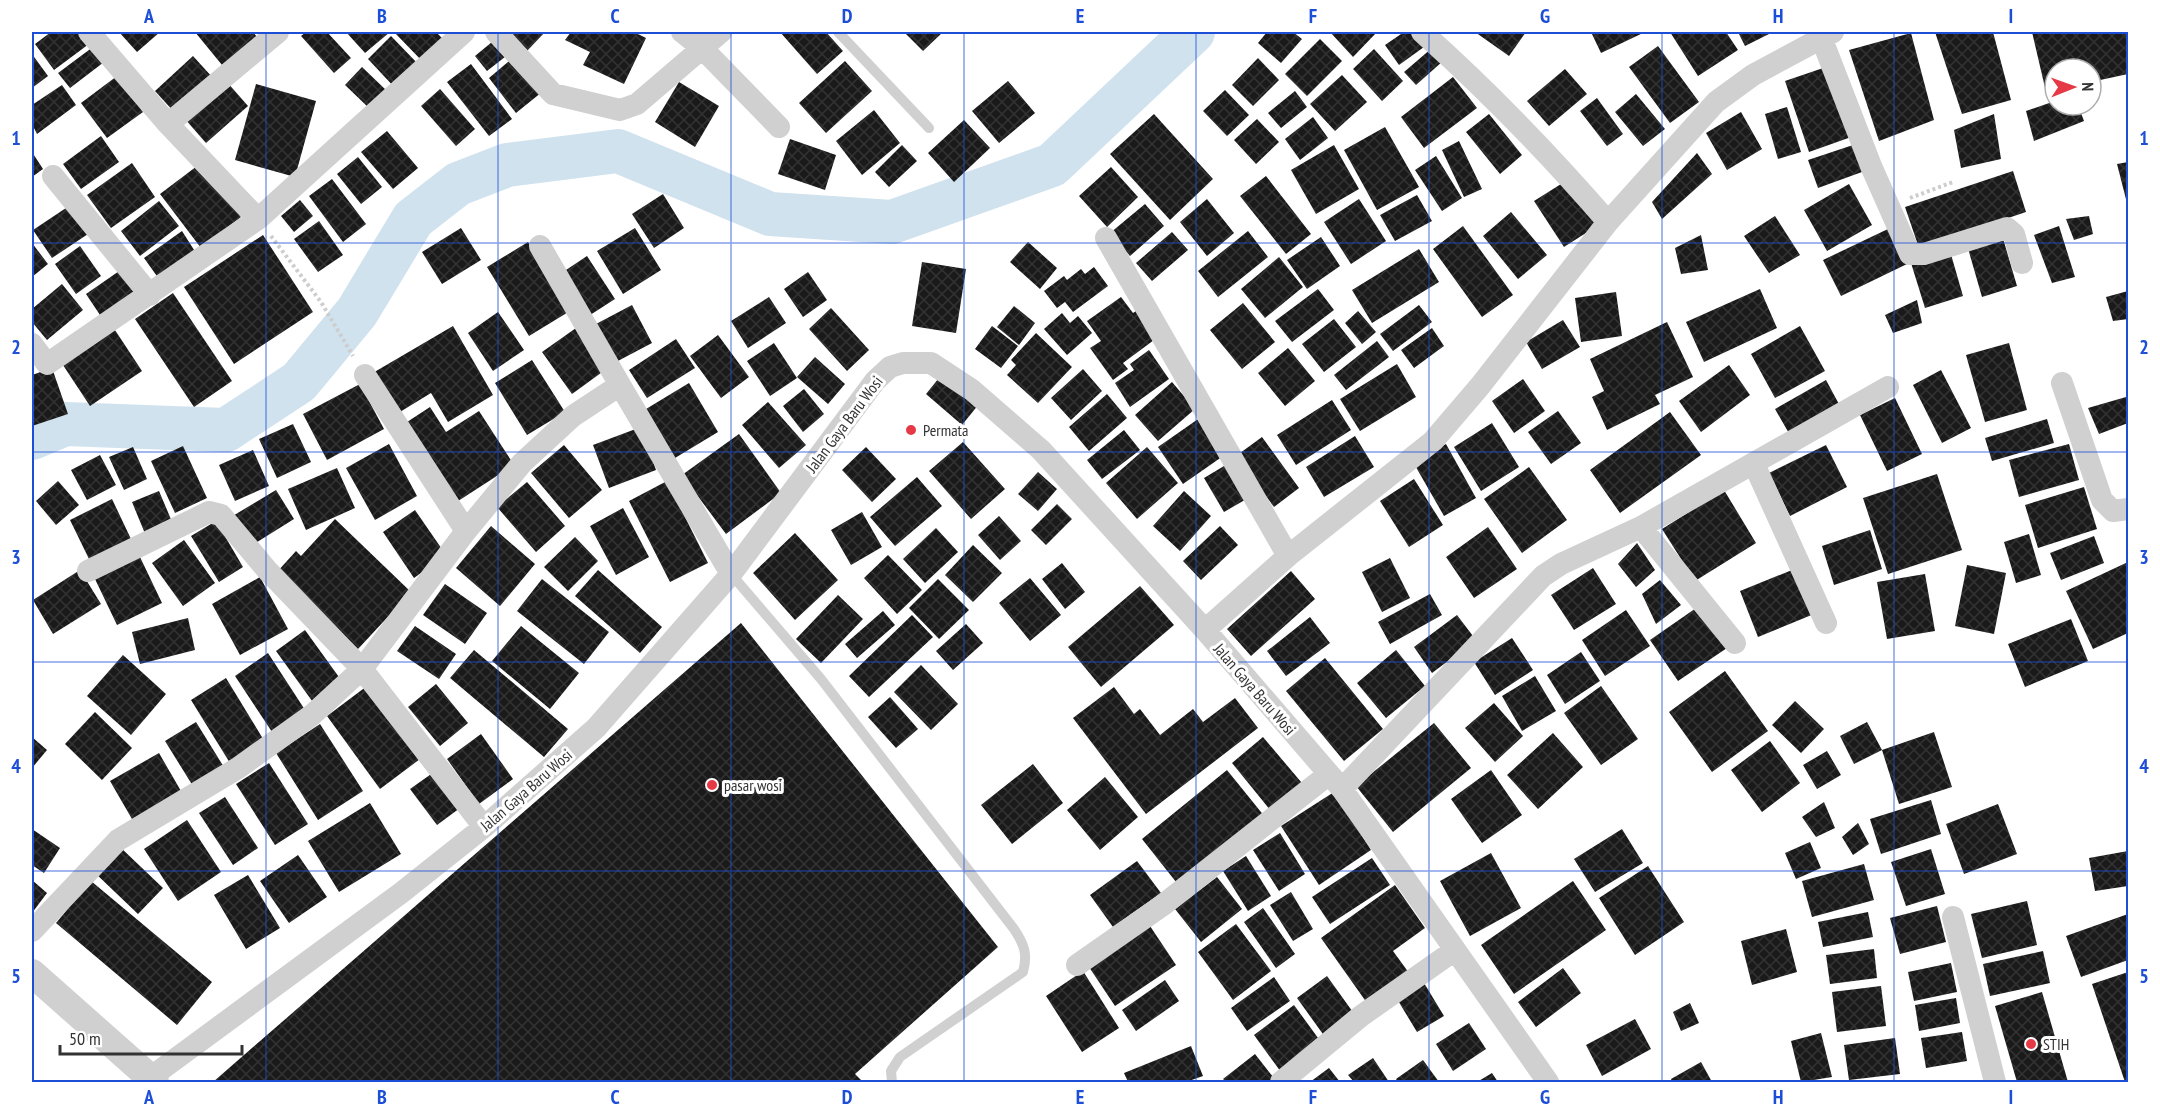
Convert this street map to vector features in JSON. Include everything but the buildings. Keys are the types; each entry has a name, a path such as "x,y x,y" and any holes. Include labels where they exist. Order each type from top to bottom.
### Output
{"street":[{"path":"89,32 168,124 258,219"},
{"path":"168,124 278,32"},
{"path":"32,344 39,367 150,295 258,219 464,32"},
{"path":"496,32 553,94 620,110 637,104 720,32"},
{"path":"682,32 702,48 779,127"},
{"path":"1422,32 1494,99 1569,176 1608,222"},
{"path":"1205,630 1288,556 1433,441 1480,386 1608,222 1716,102 1753,75 1827,34 1871,166 1910,254 1924,254 2007,228 2014,234 2022,262"},
{"path":"52,176 150,295"},
{"path":"1106,238 1288,556"},
{"path":"540,246 731,574"},
{"name":"Jalan Gaya Baru Wosi","path":"150,1081 401,893 484,827 613,711 731,574 875,381 890,368 919,362 940,367 972,390 1041,450 1205,630 1336,782 1548,1083"},
{"path":"364,375 466,531"},
{"path":"2062,383 2102,500 2113,511 2128,509"},
{"path":"32,931 118,840 247,761 312,715 362,669 466,531 522,463 573,416 620,385"},
{"path":"1077,965 1336,782 1543,576 1561,564 1641,527 1888,387"},
{"path":"1755,464 1826,623"},
{"path":"88,571 209,512 221,515 267,570 362,669 484,827"},
{"path":"1641,527 1735,643"},
{"path":"1953,917 1995,1083"},
{"path":"1281,1083 1361,1017 1455,950"},
{"path":"32,973 150,1081"}],"lane":[{"path":"838,32 929,128"},
{"path":"731,574 828,688 1014,929 1026,951 1027,959 1023,972 900,1057 891,1071 892,1083"}],"path":[{"path":"1890,206 1953,182"},
{"path":"258,219 321,302 364,375"}],"waterway":[{"path":"32,438 65,424 226,430 299,382 357,312 413,219 458,184 507,165 618,151 770,214 892,222 1052,165 1193,32"}],"place":[{"name":"Permata","path":"911,430"},
{"name":"pasar wosi","path":"712,785"},
{"name":"STIH","path":"2031,1044"}]}
